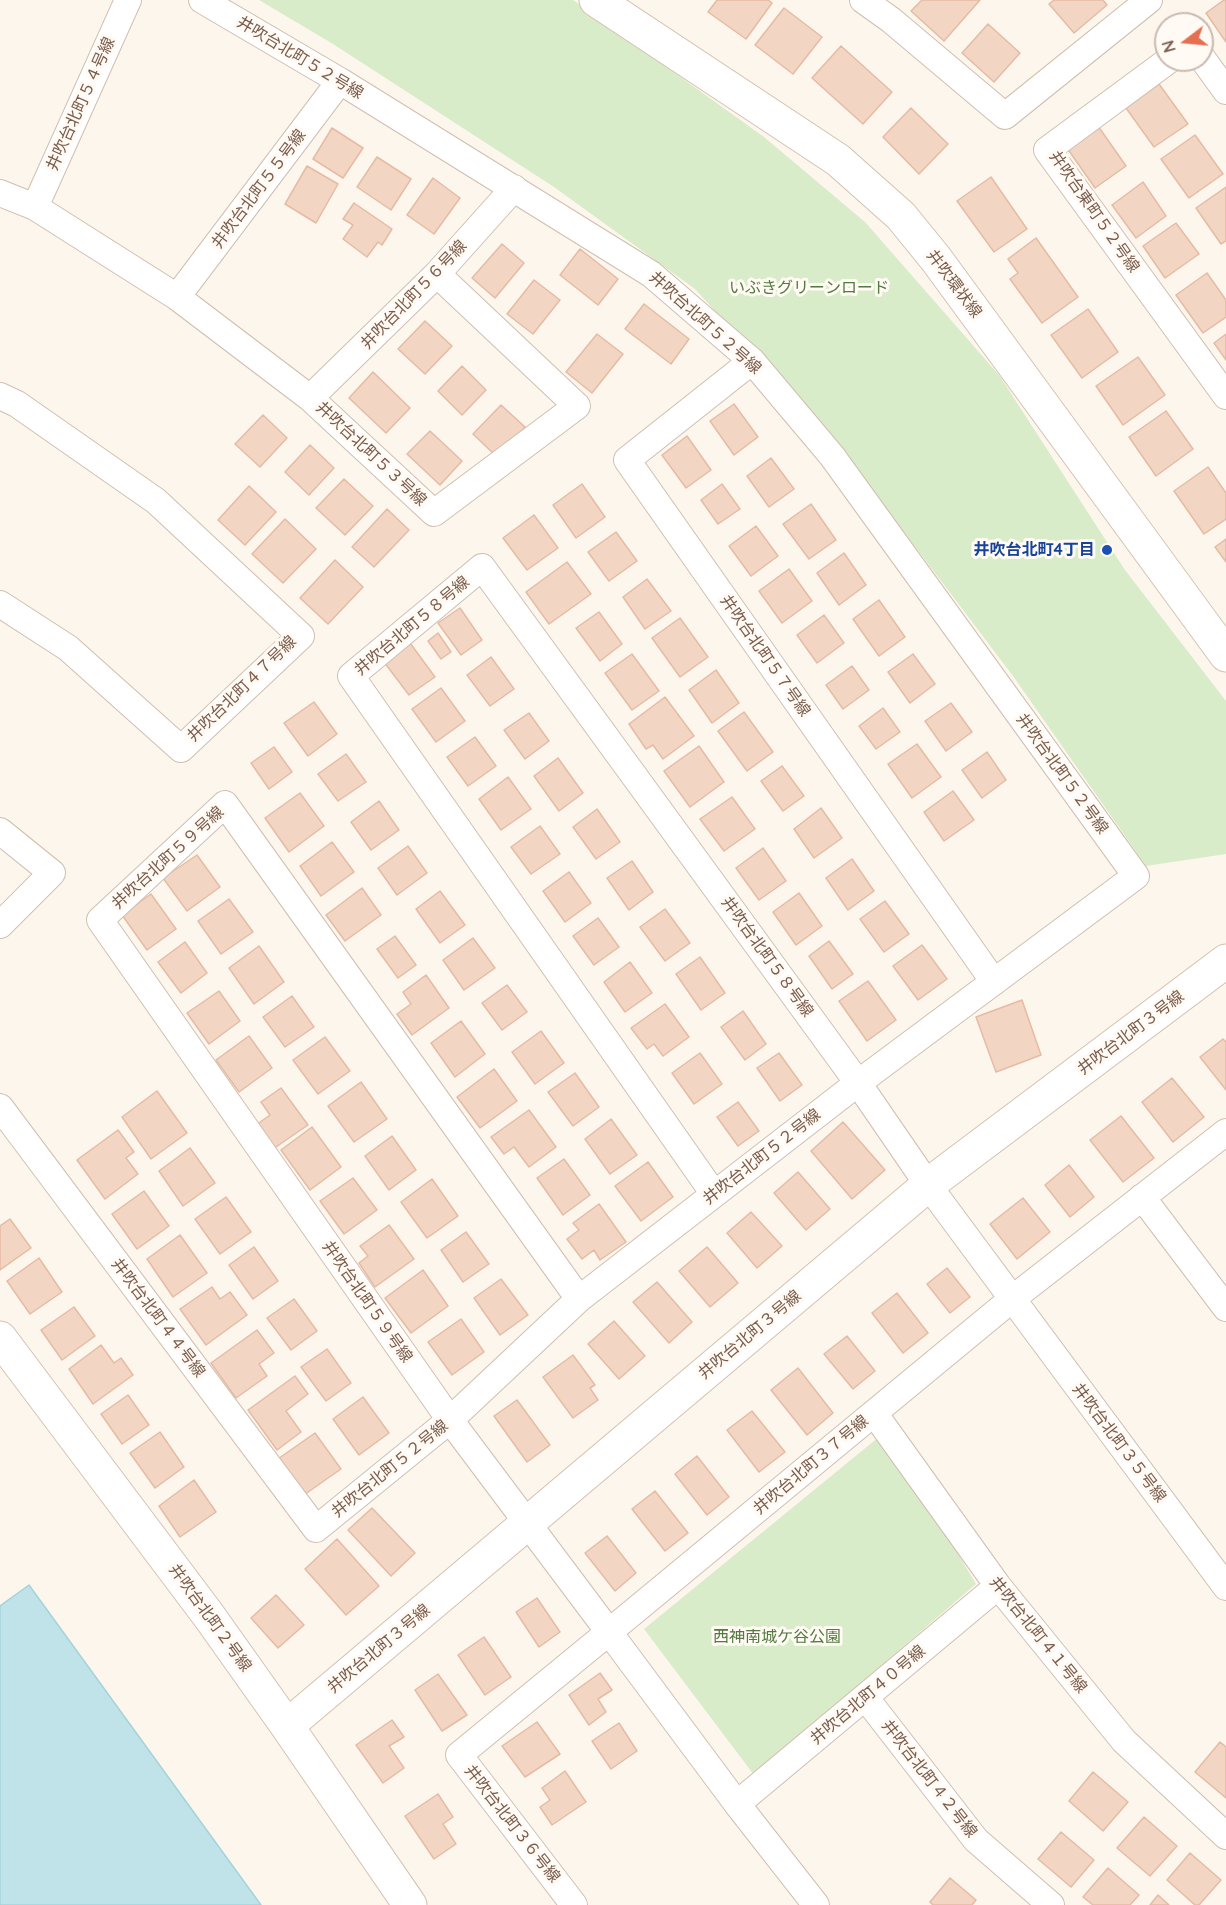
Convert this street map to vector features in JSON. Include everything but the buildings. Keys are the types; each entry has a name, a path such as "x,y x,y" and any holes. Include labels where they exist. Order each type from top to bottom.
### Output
{"street":[{"name":"井吹台北町５４号線","path":"35,207 128,0"},
{"name":"井吹台北町５２号線","path":"202,0 340,81 651,274 752,361 832,456 1136,876 858,1083 579,1299 450,1420 316,1529"},
{"name":"井吹環状線","path":"596,0 838,160 901,216 936,259 1226,655"},
{"path":"863,0 891,20 1005,116 1149,0"},
{"name":"井吹台東町５２号線","path":"1154,70 1047,150 1226,396"},
{"path":"1212,72 1226,91"},
{"name":"井吹台北町５５号線","path":"177,297 340,81"},
{"name":"井吹台北町５６号線","path":"310,398 438,274 514,188"},
{"name":"井吹台北町５３号線","path":"0,193 35,207 177,297 310,398 434,513 577,406 438,274"},
{"name":"井吹台北町５７号線","path":"752,361 627,460 994,982"},
{"name":"井吹台北町４７号線","path":"0,396 17,404 156,501 301,636 181,748 68,648 0,604"},
{"name":"井吹台北町５８号線","path":"714,1194 351,676 482,567 858,1083 928,1185"},
{"name":"井吹台北町５９号線","path":"529,1522 450,1420 100,920 225,804 579,1299"},
{"path":"0,831 52,873 0,925"},
{"name":"井吹台北町３号線","path":"287,1726 928,1185 1226,961"},
{"name":"井吹台北町４４号線","path":"0,1107 316,1529"},
{"path":"1012,1299 1226,1132"},
{"name":"井吹台北町３５号線","path":"928,1185 1226,1587"},
{"path":"1142,1197 1226,1308"},
{"name":"井吹台北町３７号線","path":"609,1632 1012,1299"},
{"name":"井吹台北町２号線","path":"0,1338 209,1616 410,1905"},
{"name":"井吹台北町４１号線","path":"874,1413 998,1586 1124,1741 1226,1836"},
{"path":"529,1522 737,1804 816,1905"},
{"name":"井吹台北町４０号線","path":"737,1804 998,1586"},
{"name":"井吹台北町３６号線","path":"574,1905 459,1755 609,1632"},
{"name":"井吹台北町４２号線","path":"865,1698 976,1840 1051,1905"}],"green space":[{"name":"いぶきグリーンロード","path":"259,0 573,0 764,137 865,222 999,375 1125,570 1226,701 1226,854 1146,866 1013,676 851,462 695,289 554,187 333,44"},
{"name":"西神南城ケ谷公園","path":"885,1432 976,1584 754,1775 644,1629"}],"water":[{"path":"29,1585 261,1905 0,1905 0,1606"}],"place":[{"name":"井吹台北町4丁目","path":"1107,550"}]}
